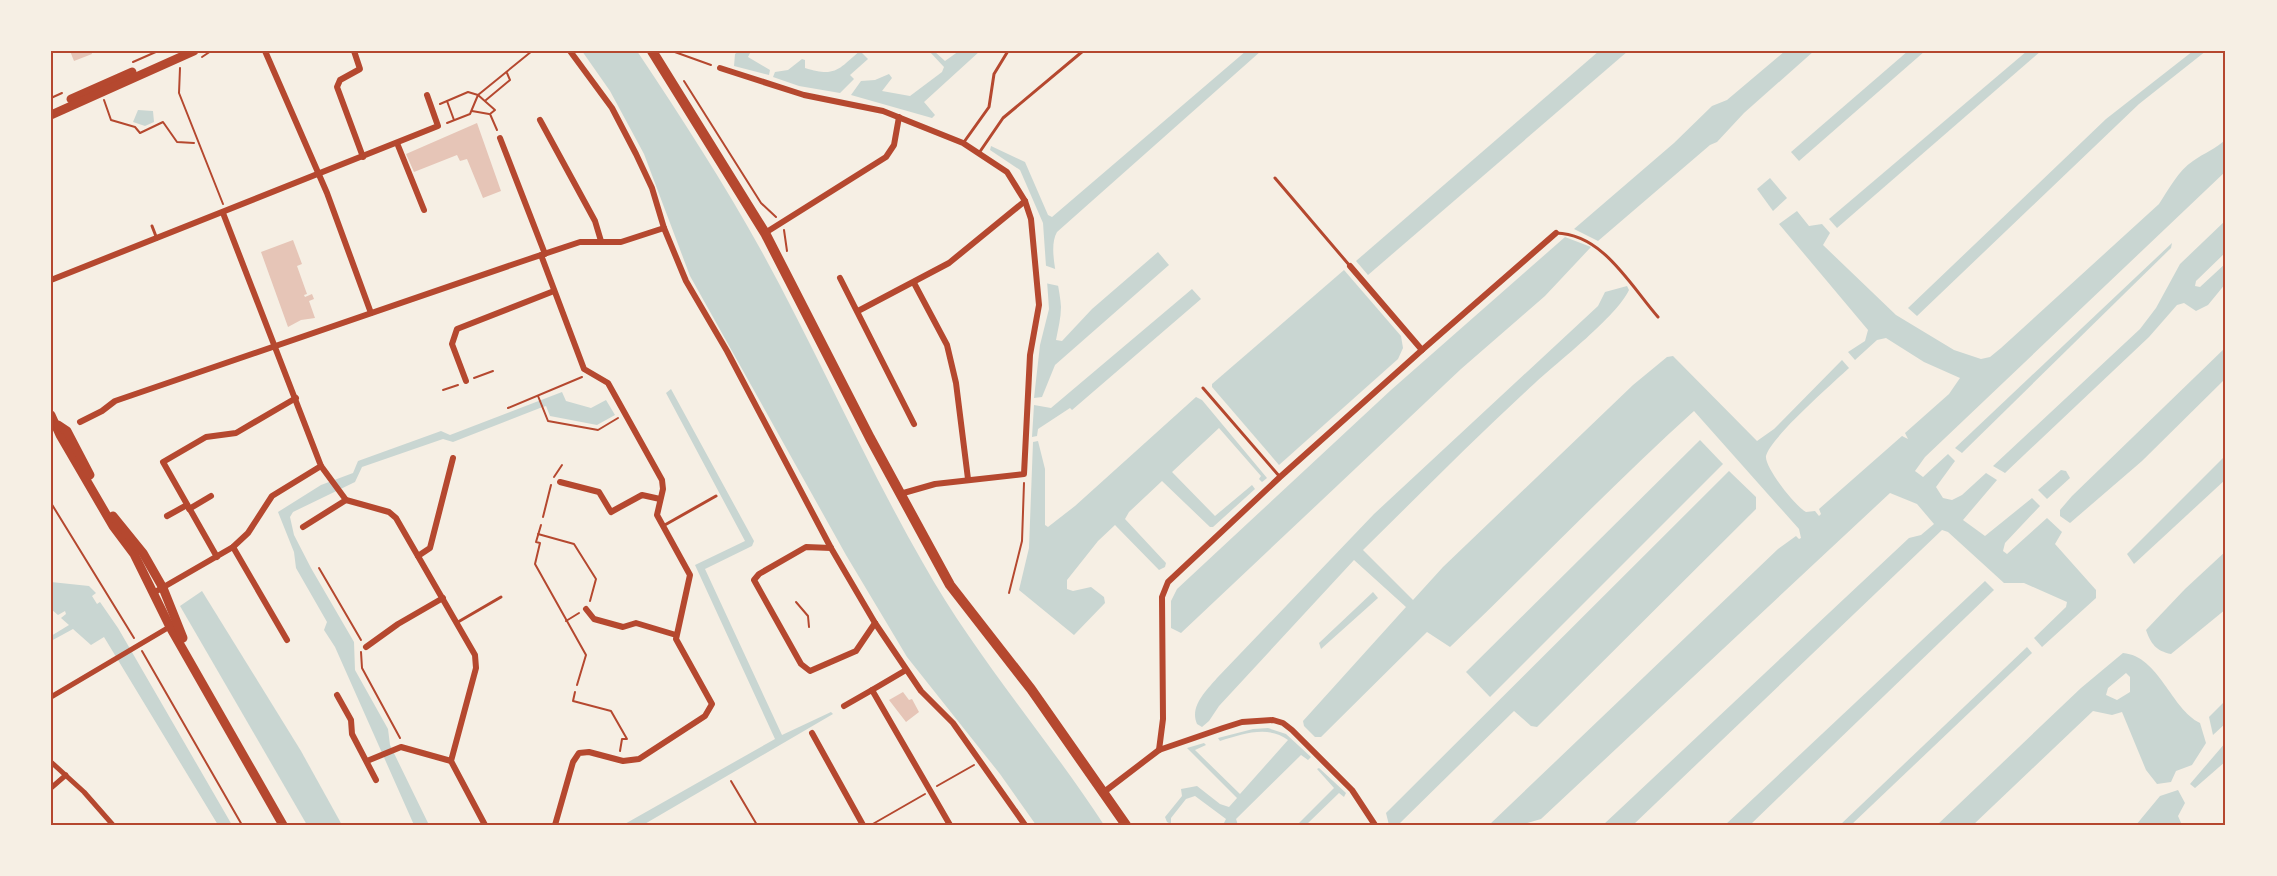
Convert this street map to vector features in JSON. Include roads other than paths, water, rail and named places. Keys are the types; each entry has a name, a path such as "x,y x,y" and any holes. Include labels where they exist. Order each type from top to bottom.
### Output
{"main road":[{"path":"51,108 178,55 194,51"},
{"path":"652,51 765,233 900,495 950,585 1031,689 1126,825"},
{"path":"51,115 178,55"},
{"path":"54,422 67,431 117,523 144,553 173,625 283,825"},
{"path":"173,625 290,825"}],"street":[{"path":"265,51 341,228 371,313"},
{"path":"354,51 360,69 340,80 337,87 363,157"},
{"path":"570,51 617,117 652,188 664,228 686,281 727,351 831,548 906,670 921,691 953,723 1025,825"},
{"path":"720,68 775,88 883,111 963,143 1007,172 1025,201 1030,219 1039,305 1030,348 1024,474 932,484 900,495"},
{"path":"51,280 438,126 427,95"},
{"path":"765,233 886,157 894,146 899,117"},
{"path":"540,120 595,221 601,241"},
{"path":"500,138 554,291 587,372 608,383 661,478 663,489 657,514 690,575 676,635 677,643 710,700 711,709 669,742 639,759 618,759 589,752 579,753 573,762 555,825"},
{"path":"397,143 424,210"},
{"path":"858,311 949,263 1025,201"},
{"path":"223,213 321,466 346,500 392,514 443,598 477,662 451,761 485,825"},
{"path":"80,422 102,411 115,401 580,242 621,242 664,228"},
{"path":"1159,750 1163,719 1162,597 1168,582 1280,477 1556,233"},
{"path":"1350,266 1422,350"},
{"path":"840,278 914,424"},
{"path":"914,283 947,345 956,383 968,479"},
{"path":"466,381 452,344 457,329 554,291"},
{"path":"217,556 163,462 206,437 236,433 296,398"},
{"path":"418,556 430,548 453,458"},
{"path":"159,590 233,547 248,533 272,496 321,466"},
{"path":"560,482 599,492 611,513 642,495 660,499"},
{"path":"167,516 211,496"},
{"path":"303,527 346,500"},
{"path":"233,547 287,640"},
{"path":"831,548 806,548 759,574 754,580 801,664 810,670 856,651 875,622"},
{"path":"366,647 443,598"},
{"path":"586,609 591,618 603,622 623,627 636,623 676,635"},
{"path":"51,697 173,625"},
{"path":"844,706 906,670"},
{"path":"872,690 950,825"},
{"path":"337,695 351,720 352,734 376,780"},
{"path":"1104,792 1159,750 1242,722 1273,720 1283,723 1352,790 1375,825"},
{"path":"812,733 863,825"},
{"path":"367,761 398,748 451,761"},
{"path":"51,762 113,825"},
{"path":"51,788 66,775"}],"lane":[{"path":"963,143 989,107 994,74 1008,51"},
{"path":"979,153 1004,118 1083,51"},
{"path":"1275,178 1350,266"},
{"path":"152,226 157,239"},
{"path":"1556,233 1578,236 1597,246 1658,317"},
{"path":"1203,388 1280,477"},
{"path":"663,526 716,496"},
{"path":"456,623 501,597"}]}
